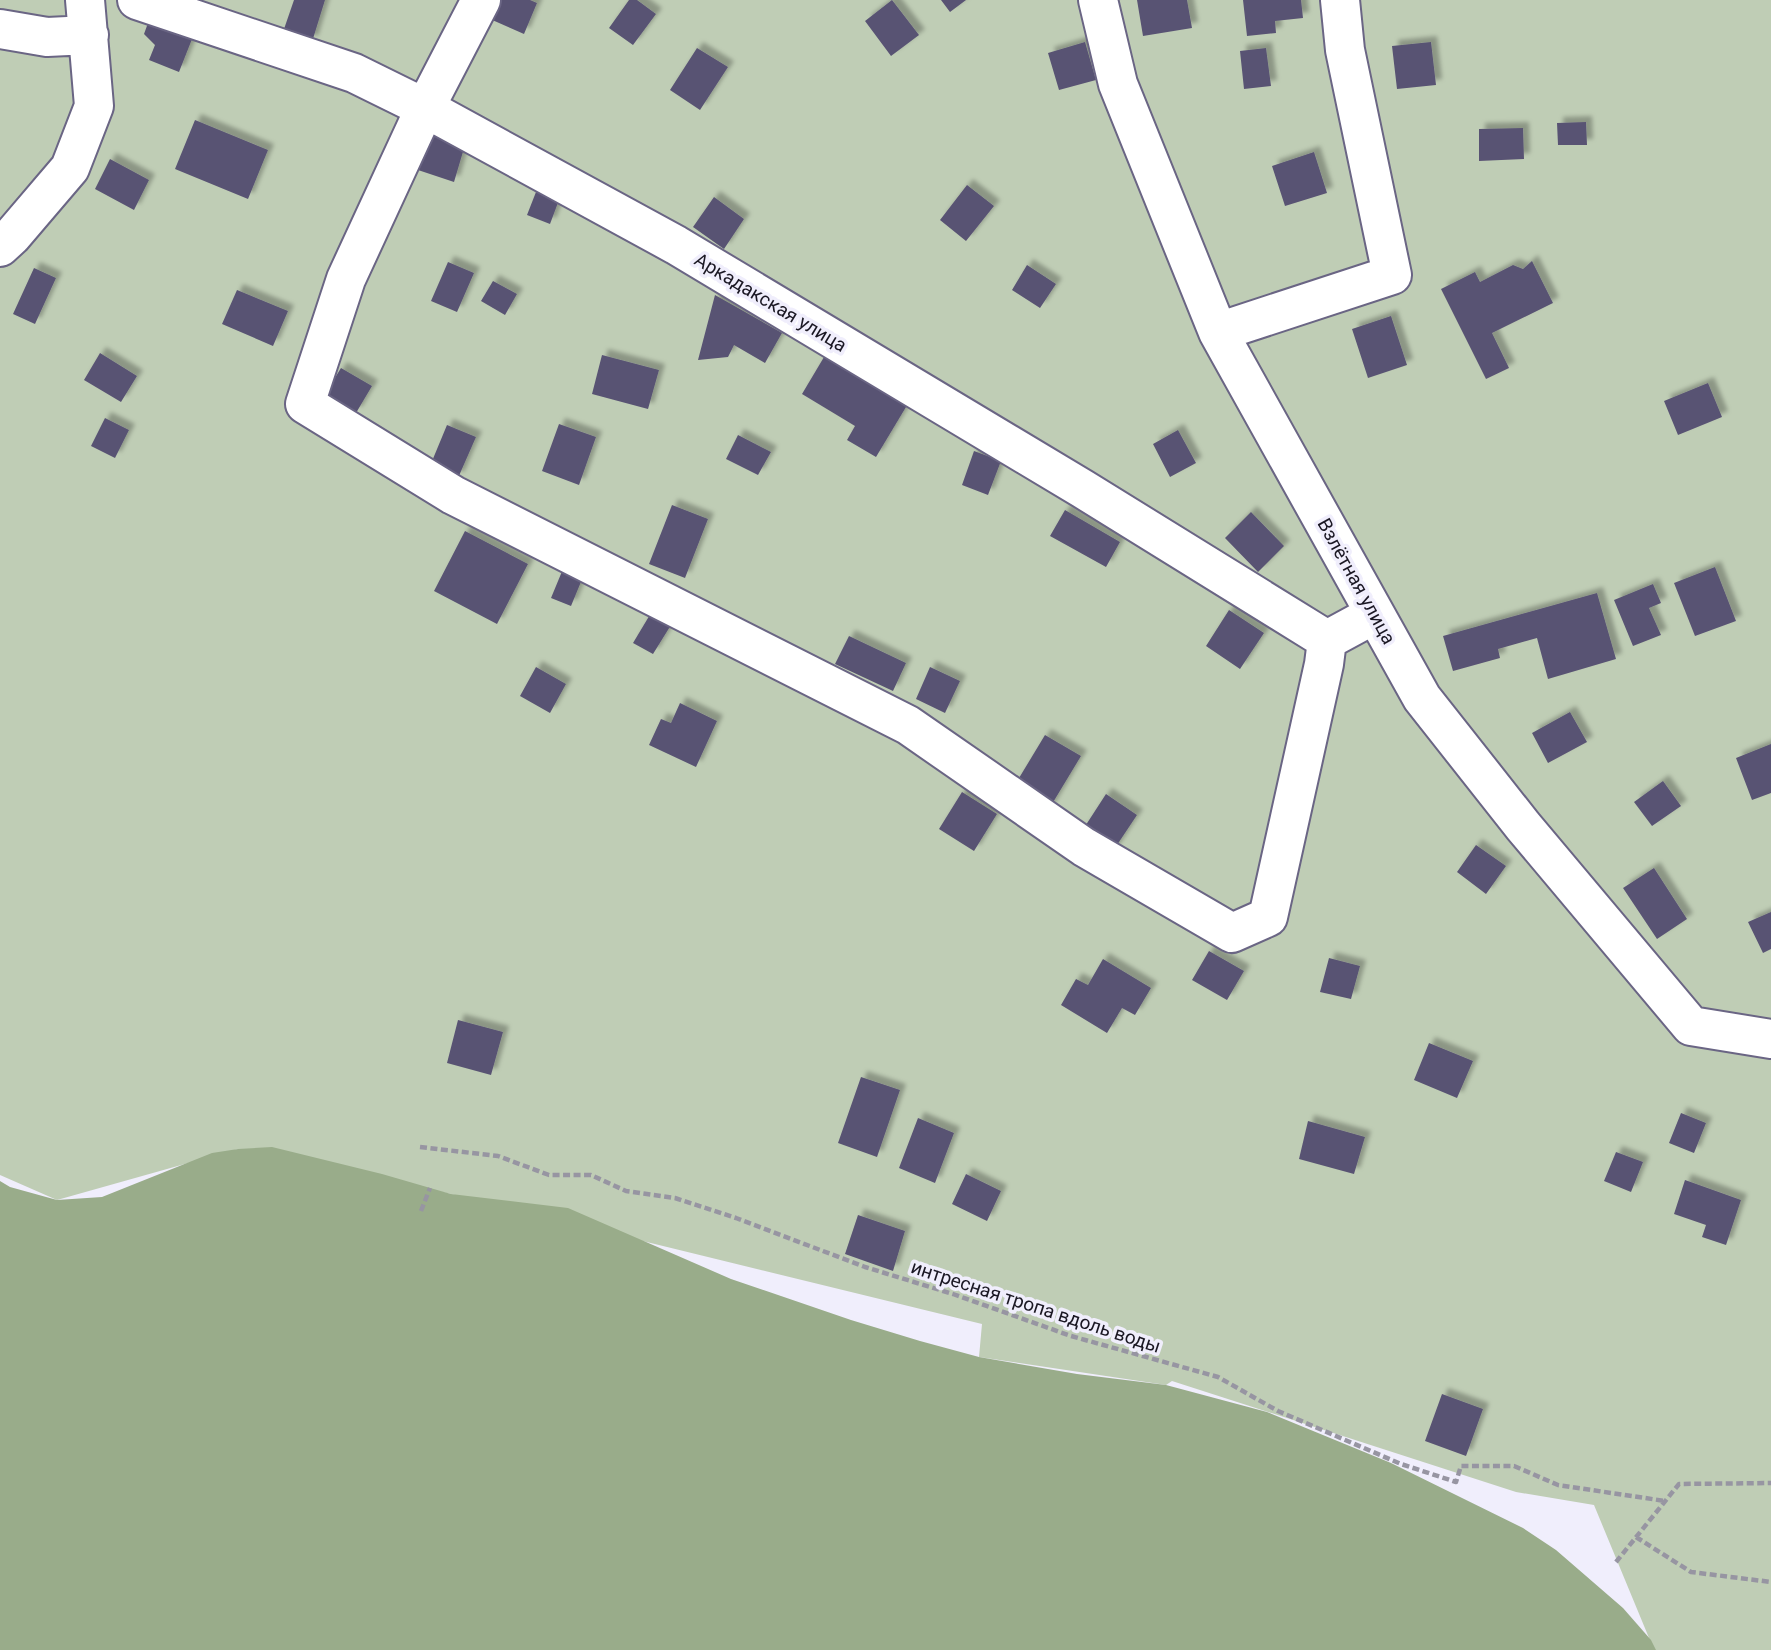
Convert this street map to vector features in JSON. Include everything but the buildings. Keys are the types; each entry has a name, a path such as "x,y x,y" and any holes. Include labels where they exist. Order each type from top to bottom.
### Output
{"street":[{"name":"Аркадакская улица","path":"137,0 354,73 425,108 676,245 1083,489 1327,640"},
{"path":"481,0 425,108 346,279 305,404 453,495 908,725 1084,847 1233,933 1268,917 1327,640 1375,614"},
{"name":"Взлётная улица","path":"1098,0 1118,84 1218,332 1422,698 1523,827 1691,1026 1771,1039"},
{"path":"1218,332 1392,275 1345,50 1340,0"},
{"path":"0,29 47,37 87,17 94,106 70,168 0,247"}],"path":[{"name":"интресная тропа вдоль воды","path":"420,1147 498,1156 549,1175 591,1175 626,1191 674,1198 736,1218 865,1267 953,1294 1071,1336 1218,1377 1278,1411 1401,1464 1455,1482 1461,1465 1514,1466 1558,1485 1665,1501"},
{"path":"421,1211 430,1188"},
{"path":"1616,1562 1679,1484 1771,1483"},
{"path":"1636,1537 1691,1572 1771,1582"}],"shaded area":[{"path":"0,0 1771,0 1771,1650 1654,1650 1594,1505 1516,1492 1172,1381 1166,1385 979,1357 982,1324 451,1194 238,1149 57,1200 0,1175"},
{"path":"272,1147 451,1194 568,1208 731,1279 851,1320 979,1357 1077,1374 1166,1385 1267,1412 1391,1463 1523,1528 1556,1550 1623,1608 1651,1640 1656,1650 0,1650 0,1181 10,1187 57,1200 102,1197 212,1153"}]}
